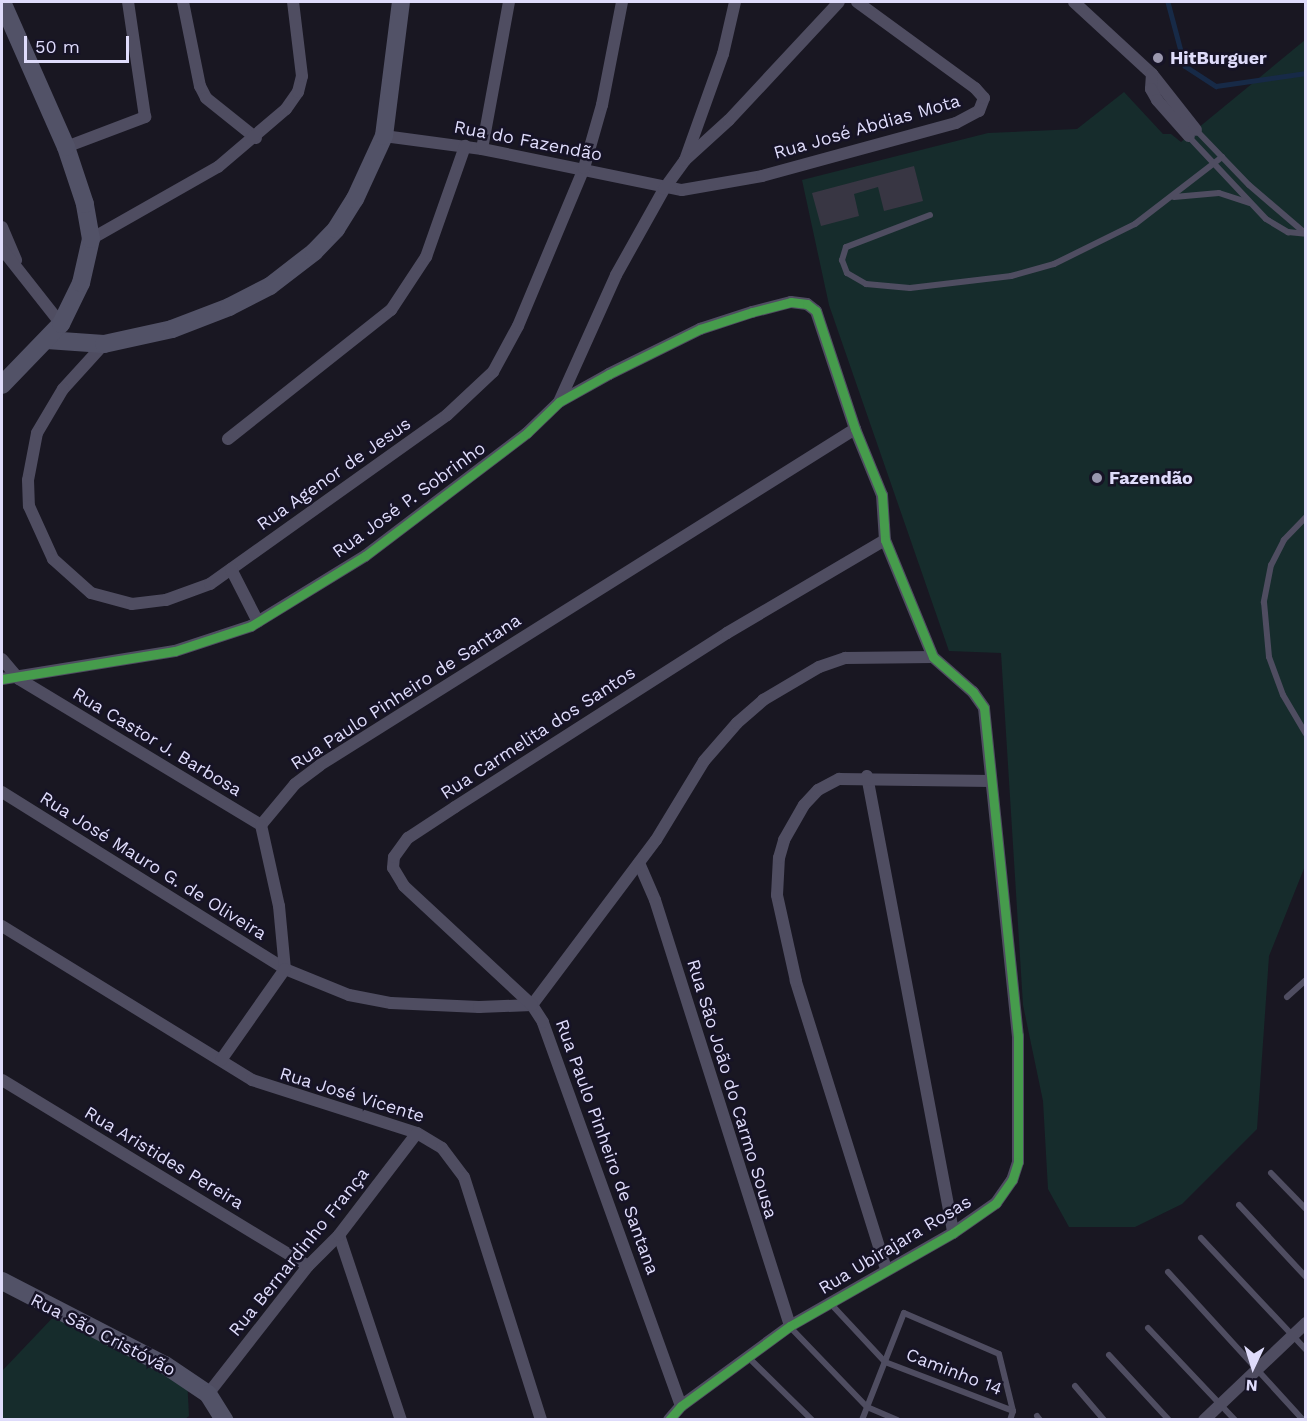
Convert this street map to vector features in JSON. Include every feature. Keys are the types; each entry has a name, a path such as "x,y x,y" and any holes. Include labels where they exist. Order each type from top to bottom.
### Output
{"main road":[{"path":"2,2 66,147 85,204 91,239 81,283 61,324 2,385"},
{"path":"47,340 104,344 172,329 229,307 293,272 336,229 366,178 384,136 401,2"},
{"name":"Rua São Cristóvão","path":"2,1281 165,1365 208,1394 224,1419"}],"street":[{"path":"66,147 145,117 128,2"},
{"path":"183,2 200,86 206,98 256,138"},
{"path":"91,239 184,188 256,138 298,92 301,54 293,2"},
{"path":"482,149 509,2"},
{"name":"Rua Agenor de Jesus","path":"104,344 63,389 37,433 28,480 29,506 44,544 71,579 91,593 121,603 182,596 210,584 447,415 482,385 514,334 584,168 602,105 622,2"},
{"path":"685,159 723,54 735,2"},
{"path":"559,402 616,276 664,189 685,159 737,112 838,2"},
{"name":"Rua José Abdias Mota","path":"664,189 699,189 762,176 956,123 979,111 984,98 975,88 857,2"},
{"path":"1074,2 1152,74 1154,95 1183,121 1192,133"},
{"name":"Rua do Fazendão","path":"384,136 465,146 584,168 664,189"},
{"path":"228,440 391,310 426,257 465,146"},
{"path":"2,227 22,274"},
{"path":"2,249 61,324"},
{"name":"Rua José P. Sobrinho","path":"19,680 175,651 258,622 374,549 527,433 559,402 700,329 799,302 812,307 820,316 855,429"},
{"path":"532,1005 639,863 704,761 736,723 763,700 819,667 845,658 933,657 885,540 882,495 855,429"},
{"name":"Rua Paulo Pinheiro de Santana","path":"261,825 295,784 320,765 855,429"},
{"name":"Rua Carmelita dos Santos","path":"532,1005 404,886 393,868 400,847 455,807 727,633 885,540"},
{"path":"231,569 258,622"},
{"name":"Rua Ubirajara Rosas","path":"671,1418 681,1406 790,1326 886,1269 953,1233 1004,1194 1018,1162 1018,1036 991,781 980,700 933,657"},
{"path":"2,659 19,680"},
{"path":"2,680 19,680"},
{"name":"Rua Castor J. Barbosa","path":"19,680 261,825"},
{"path":"867,776 953,1233"},
{"path":"886,1269 796,981 777,895 784,840 804,805 828,783 867,776 991,781"},
{"name":"Rua José Mauro G. de Oliveira","path":"2,792 285,969"},
{"path":"221,1060 285,969 279,906 261,825"},
{"name":"Rua São João do Carmo Sousa","path":"639,863 655,900 790,1326"},
{"name":"Rua José Vicente","path":"2,926 268,1088 417,1132 442,1148 464,1177 541,1419"},
{"name":"Rua Paulo Pinheiro de Santana","path":"285,969 349,995 391,1003 479,1007 532,1005 551,1037 681,1406"},
{"name":"Rua Aristides Pereira","path":"2,1080 308,1266"},
{"name":"Rua Bernardinho França","path":"208,1394 308,1266 339,1235 417,1132"},
{"path":"339,1235 401,1419"},
{"path":"1204,1419 1305,1323"}],"lane":[{"path":"1192,133 1222,157 1270,205 1305,234"},
{"path":"1192,133 1213,164 1275,225 1305,234"},
{"path":"930,215 846,247 842,260 846,273 866,284 910,288 1011,276 1085,250 1174,197 1222,157"},
{"path":"1174,197 1219,193 1252,204"},
{"path":"1305,517 1284,540 1271,565 1264,602 1269,657 1283,694 1305,734"},
{"path":"1287,997 1305,980"},
{"path":"1271,1173 1305,1209"},
{"path":"1239,1205 1305,1277"},
{"path":"1201,1238 1305,1350"},
{"path":"1168,1272 1303,1419"},
{"path":"830,1302 885,1362"},
{"path":"862,1419 904,1313 999,1354 1013,1411 1010,1419"},
{"path":"790,1326 867,1407 897,1419"},
{"path":"1148,1328 1235,1419"},
{"path":"1109,1355 1169,1419"},
{"path":"748,1356 812,1419"},
{"name":"Caminho 14","path":"885,1362 1013,1411"},
{"path":"1075,1386 1104,1419"}],"green space":[{"name":"Fazendão","path":"1305,40 1305,866 1269,956 1257,1129 1182,1204 1135,1227 1069,1227 1048,1189 1043,1101 1023,1005 1001,653 949,651 829,305 802,180 988,133 1077,129 1124,92 1163,134 1171,134 1181,142"},
{"path":"59,1311 187,1378 189,1416 185,1419 2,1420 2,1371"}],"building":[{"path":"914,166 923,201 884,211 878,187 854,194 859,216 821,226 812,193"}],"waterway":[{"path":"1168,2 1185,66 1216,86 1306,73"}],"cycle path":[{"path":"2,679 175,651 251,626 365,556 527,433 559,402 609,374 700,329 752,312 791,302 807,304 816,311 855,429 882,495 885,540 933,657 973,692 984,708 1018,1036 1018,1162 1012,1180 996,1203 953,1233 790,1326 681,1406 669,1420"}],"place":[{"name":"HitBurguer","path":"1158,58"},
{"name":"Fazendão","path":"1097,478"}]}
